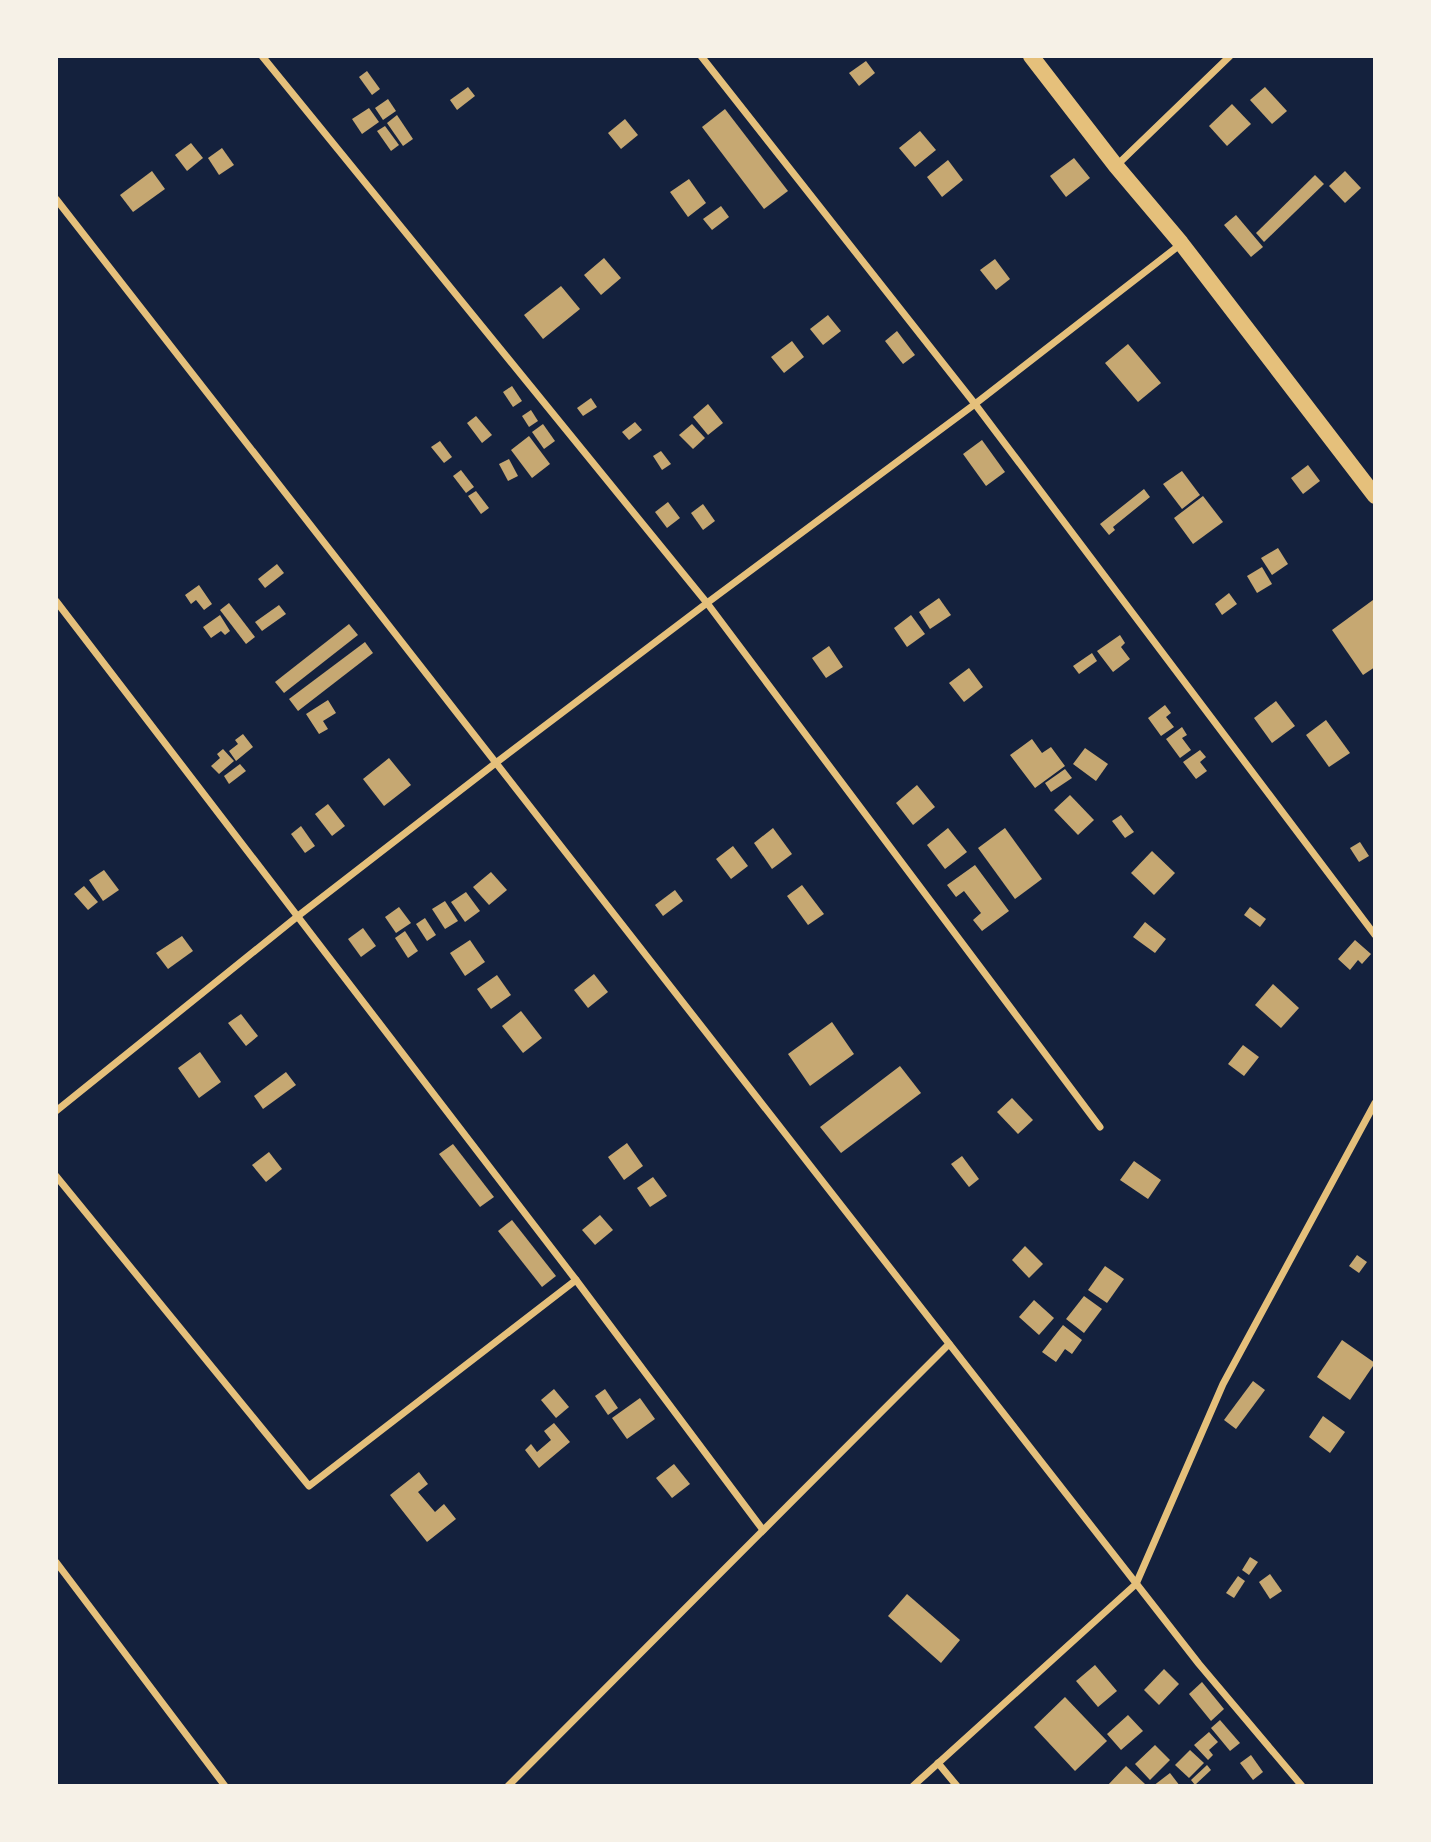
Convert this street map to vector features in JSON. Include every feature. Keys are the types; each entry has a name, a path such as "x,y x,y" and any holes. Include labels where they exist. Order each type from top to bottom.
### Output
{"main road":[{"path":"1031,56 1116,166 1181,243 1375,496"}],"street":[{"path":"262,56 707,603 1100,1127"},
{"path":"701,56 975,404 1375,935"},
{"path":"1116,166 1230,56"},
{"path":"56,199 1136,1584 1199,1664 1302,1786"},
{"path":"56,1111 298,916 497,762 975,404 1181,243"},
{"path":"56,601 576,1280 763,1530"},
{"path":"913,1786 1136,1584 1223,1384 1375,1103"},
{"path":"56,1176 309,1486 576,1280"},
{"path":"508,1786 949,1344"},
{"path":"56,1562 225,1786"},
{"path":"939,1763 957,1786"}],"building":[{"path":"866,61 875,73 859,86 849,73"},
{"path":"367,71 380,89 372,95 359,77"},
{"path":"468,87 475,96 457,110 450,100"},
{"path":"1265,87 1287,111 1272,124 1250,100"},
{"path":"388,99 396,111 383,120 375,108"},
{"path":"1232,104 1251,124 1227,146 1209,126"},
{"path":"369,108 379,122 362,134 352,119"},
{"path":"725,109 788,191 764,209 702,127"},
{"path":"397,115 413,139 403,146 387,123"},
{"path":"625,119 638,135 621,149 608,133"},
{"path":"385,126 399,145 391,151 377,131"},
{"path":"920,131 936,150 915,167 899,148"},
{"path":"191,143 203,158 187,171 175,155"},
{"path":"222,148 234,165 219,175 208,158"},
{"path":"1074,158 1090,178 1066,197 1050,176"},
{"path":"948,160 963,180 942,197 927,177"},
{"path":"152,171 165,189 133,212 120,195"},
{"path":"1345,171 1361,188 1345,203 1329,186"},
{"path":"1315,175 1324,184 1264,242 1256,233"},
{"path":"689,179 706,203 688,217 670,192"},
{"path":"721,206 729,217 712,230 703,219"},
{"path":"1236,215 1263,247 1251,257 1224,225"},
{"path":"604,258 621,278 601,295 584,275"},
{"path":"995,259 1010,279 996,290 980,270"},
{"path":"561,286 580,309 543,339 524,315"},
{"path":"828,315 841,331 823,345 810,329"},
{"path":"897,331 915,355 903,364 885,341"},
{"path":"792,341 804,357 784,373 771,357"},
{"path":"1128,344 1161,383 1138,402 1105,363"},
{"path":"512,386 522,401 513,407 503,392"},
{"path":"591,398 597,407 583,416 577,408"},
{"path":"708,404 723,423 708,435 693,417"},
{"path":"531,410 538,421 529,427 522,416"},
{"path":"476,416 492,435 482,443 467,423"},
{"path":"635,422 642,430 629,440 622,432"},
{"path":"543,424 555,441 544,449 532,432"},
{"path":"692,424 705,438 693,449 679,435"},
{"path":"529,436 550,464 532,478 511,450"},
{"path":"982,440 1005,472 986,486 963,454"},
{"path":"440,441 452,457 444,463 431,447"},
{"path":"661,451 671,464 662,470 653,456"},
{"path":"509,459 518,476 508,481 499,464"},
{"path":"1308,465 1320,481 1303,494 1291,478"},
{"path":"461,470 474,487 466,493 453,476"},
{"path":"1182,471 1200,495 1182,509 1163,484"},
{"path":"1144,489 1150,497 1113,527 1115,530 1109,535 1100,524"},
{"path":"476,491 489,508 481,514 468,496"},
{"path":"1203,496 1223,522 1193,544 1174,518"},
{"path":"668,502 680,518 667,528 655,512"},
{"path":"703,504 715,521 703,530 691,513"},
{"path":"1278,548 1288,564 1272,575 1261,558"},
{"path":"277,564 284,573 265,588 258,579"},
{"path":"1262,567 1272,584 1257,593 1247,576"},
{"path":"199,585 212,604 204,610 196,600 191,604 185,595"},
{"path":"1229,593 1237,604 1222,615 1215,604"},
{"path":"939,598 951,615 930,629 919,612"},
{"path":"1373,600 1375,667 1363,675 1332,630"},
{"path":"229,603 255,637 246,644 220,610"},
{"path":"279,605 286,614 262,631 255,622"},
{"path":"220,615 230,631 225,635 221,631 211,638 203,627"},
{"path":"911,615 925,634 907,647 894,628"},
{"path":"349,624 358,635 284,693 275,682"},
{"path":"1120,635 1125,643 1121,647 1130,659 1113,672 1097,651"},
{"path":"365,642 373,653 298,711 289,699"},
{"path":"829,646 843,667 826,678 812,658"},
{"path":"1092,653 1097,661 1079,674 1073,666"},
{"path":"969,668 983,687 964,702 949,683"},
{"path":"328,700 336,713 323,721 328,729 319,734 306,714"},
{"path":"1276,701 1295,726 1272,743 1254,718"},
{"path":"1165,705 1171,713 1166,717 1174,727 1161,736 1148,718"},
{"path":"1326,720 1350,753 1329,767 1306,735"},
{"path":"1182,727 1187,735 1182,738 1191,750 1180,758 1166,739"},
{"path":"243,734 253,747 236,761 229,751 238,744 235,740"},
{"path":"1032,739 1042,753 1051,747 1065,766 1035,788 1010,755"},
{"path":"1085,748 1108,764 1096,781 1073,764"},
{"path":"223,749 234,761 219,774 211,766 220,758 217,754"},
{"path":"1200,750 1206,757 1200,762 1207,771 1196,779 1183,762"},
{"path":"389,758 411,785 384,806 363,779"},
{"path":"240,764 246,771 229,784 224,776"},
{"path":"1065,769 1072,778 1051,792 1045,783"},
{"path":"917,785 935,807 913,825 896,803"},
{"path":"1070,795 1094,820 1078,835 1054,810"},
{"path":"328,804 345,826 332,836 315,814"},
{"path":"1121,815 1134,832 1125,838 1112,821"},
{"path":"301,826 315,846 305,853 291,834"},
{"path":"773,828 792,854 772,869 754,843"},
{"path":"948,828 967,852 945,869 927,845"},
{"path":"1005,828 1042,879 1015,899 978,848"},
{"path":"1360,842 1369,856 1359,862 1350,848"},
{"path":"733,846 748,866 731,879 716,859"},
{"path":"1152,851 1175,873 1154,895 1131,873"},
{"path":"975,865 1009,911 982,931 973,920 981,913 964,891 956,897 947,885"},
{"path":"104,870 119,890 103,901 89,880"},
{"path":"491,872 507,890 489,905 473,887"},
{"path":"802,885 824,914 808,925 787,896"},
{"path":"84,886 98,902 88,910 74,894"},
{"path":"675,890 683,901 663,916 655,905"},
{"path":"466,892 480,911 465,922 451,902"},
{"path":"445,901 458,921 445,929 432,909"},
{"path":"399,907 411,923 396,933 385,917"},
{"path":"1250,907 1266,919 1260,927 1244,915"},
{"path":"425,918 436,935 427,941 416,924"},
{"path":"1145,922 1166,939 1155,953 1133,937"},
{"path":"363,928 376,946 361,957 348,939"},
{"path":"405,931 418,951 408,958 395,938"},
{"path":"182,936 193,951 168,969 156,953"},
{"path":"470,940 485,962 465,976 450,953"},
{"path":"1355,940 1371,954 1362,964 1358,960 1350,970 1338,959"},
{"path":"594,974 608,992 588,1008 574,990"},
{"path":"497,975 511,995 491,1009 477,989"},
{"path":"1273,984 1299,1008 1281,1028 1255,1005"},
{"path":"521,1011 542,1038 523,1053 502,1026"},
{"path":"241,1014 258,1036 246,1046 228,1023"},
{"path":"832,1022 854,1054 810,1086 788,1054"},
{"path":"1243,1045 1259,1057 1244,1076 1228,1064"},
{"path":"200,1052 221,1082 199,1098 178,1068"},
{"path":"900,1066 921,1093 841,1153 820,1127"},
{"path":"286,1072 296,1085 263,1109 254,1096"},
{"path":"1012,1098 1033,1120 1018,1134 997,1112"},
{"path":"627,1143 643,1166 624,1180 608,1157"},
{"path":"453,1144 494,1197 480,1207 439,1154"},
{"path":"269,1152 282,1169 266,1182 252,1165"},
{"path":"962,1156 979,1179 969,1187 951,1164"},
{"path":"1134,1161 1161,1180 1148,1199 1120,1180"},
{"path":"653,1177 667,1196 650,1207 637,1188"},
{"path":"600,1215 613,1230 595,1245 582,1230"},
{"path":"512,1220 556,1276 542,1287 498,1231"},
{"path":"1025,1246 1043,1264 1029,1278 1012,1260"},
{"path":"1357,1255 1367,1262 1359,1273 1349,1266"},
{"path":"1105,1266 1124,1279 1107,1303 1088,1290"},
{"path":"1084,1296 1102,1309 1084,1333 1066,1319"},
{"path":"1034,1300 1054,1318 1039,1335 1019,1317"},
{"path":"1063,1325 1082,1340 1072,1354 1065,1349 1056,1362 1042,1352"},
{"path":"1342,1340 1375,1363 1350,1400 1317,1377"},
{"path":"1253,1381 1265,1390 1236,1429 1224,1420"},
{"path":"554,1389 569,1407 556,1418 541,1400"},
{"path":"605,1389 618,1408 608,1415 595,1396"},
{"path":"640,1398 655,1419 627,1439 612,1418"},
{"path":"1323,1416 1345,1432 1330,1453 1309,1437"},
{"path":"554,1423 570,1442 539,1468 525,1450 531,1444 537,1452 551,1440 544,1431"},
{"path":"674,1464 690,1484 672,1498 656,1478"},
{"path":"419,1472 428,1484 418,1492 435,1512 444,1504 456,1519 427,1542 390,1495"},
{"path":"1250,1557 1258,1562 1249,1575 1242,1570"},
{"path":"1270,1574 1282,1591 1270,1599 1259,1582"},
{"path":"1238,1576 1245,1581 1234,1598 1226,1593"},
{"path":"907,1594 960,1640 941,1663 888,1616"},
{"path":"1095,1665 1117,1691 1098,1707 1076,1681"},
{"path":"1164,1669 1179,1684 1159,1705 1144,1690"},
{"path":"1202,1682 1224,1709 1211,1721 1189,1694"},
{"path":"1065,1697 1107,1741 1075,1771 1034,1727"},
{"path":"1128,1715 1143,1731 1121,1750 1107,1734"},
{"path":"1220,1720 1240,1743 1230,1751 1211,1728"},
{"path":"1209,1732 1218,1742 1209,1750 1213,1755 1208,1760 1194,1745"},
{"path":"1155,1745 1170,1760 1150,1780 1135,1764"},
{"path":"1190,1750 1204,1763 1189,1778 1175,1765"},
{"path":"1251,1755 1263,1772 1253,1780 1240,1763"},
{"path":"1207,1765 1211,1770 1195,1785 1191,1780"},
{"path":"1126,1766 1145,1784 1107,1786"},
{"path":"1170,1773 1180,1786 1153,1786"}]}
